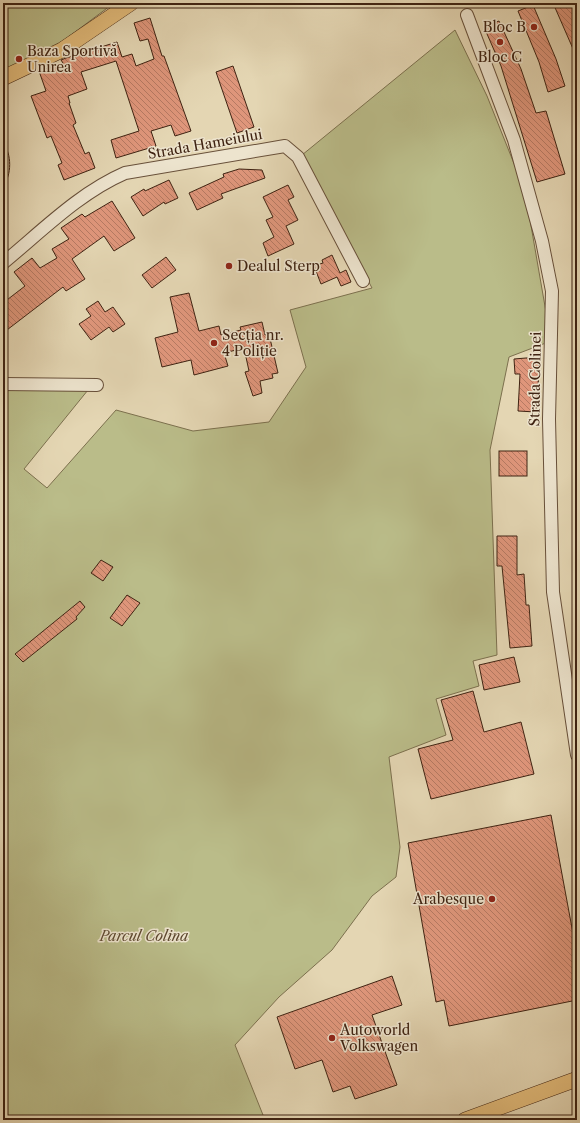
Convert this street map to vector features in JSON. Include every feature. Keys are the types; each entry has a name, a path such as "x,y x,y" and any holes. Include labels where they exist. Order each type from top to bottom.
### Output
{"main road":[{"path":"3,78 62,50 131,3"},
{"path":"465,1120 577,1079"}],"street":[{"name":"Strada Colinei","path":"467,15 514,140 542,241 552,291 549,420 553,592 577,755"},
{"name":"Strada Hameiului","path":"3,263 77,202 104,182 125,173 285,146 298,157 363,281"},
{"path":"3,384 97,385"}],"green space":[{"name":"Baza Sportivă Unirea","path":"3,3 114,3 67,38 3,80"},
{"name":"Parcul Colina","path":"455,30 487,96 525,191 551,341 509,357 490,450 497,655 473,661 479,686 436,699 446,735 389,757 400,847 396,877 372,896 332,950 279,997 235,1045 265,1120 3,1120 3,390 88,390 24,469 47,488 116,410 193,431 269,422 306,367 290,310 372,288 302,155"}],"building":[{"path":"553,3 571,3 577,16 577,58"},
{"path":"533,5 556,59 565,86 548,92 539,62 518,11"},
{"path":"150,18 162,56 164,56 191,131 175,136 171,125 151,131 156,146 116,158 111,140 139,131 116,61 81,72 87,89 68,96 69,103 76,123 73,125 85,154 89,152 95,168 64,180 58,165 62,163 51,136 47,138 31,96 46,91 39,71 63,63 61,60 66,58 117,42 122,57 132,54 136,66 154,59 148,39 140,41 134,23"},
{"path":"499,21 521,69 536,113 546,111 565,174 537,182 501,66 484,27"},
{"path":"233,66 254,127 237,133 216,72"},
{"path":"239,169 262,170 265,178 221,194 223,198 197,210 189,193 224,177 223,174"},
{"path":"169,180 178,198 165,204 164,202 143,216 131,197 144,189 145,191"},
{"path":"288,185 294,197 288,200 298,220 286,226 294,244 268,256 263,243 274,237 266,220 273,217 263,197"},
{"path":"112,201 135,238 114,251 104,236 72,259 85,279 66,291 63,287 3,333 3,303 25,286 14,272 32,258 40,268 57,258 52,249 69,239 61,228 82,214 85,217"},
{"path":"332,255 340,273 346,270 351,282 341,286 337,277 321,284 314,266 323,263 322,260"},
{"path":"166,257 176,270 152,288 142,275"},
{"name":"Secția nr. 4 Poliție","path":"189,293 199,331 219,326 221,335 241,330 240,327 262,322 265,335 269,334 278,373 272,374 273,378 260,381 262,393 253,396 245,372 249,371 244,348 224,353 228,366 194,375 191,360 162,367 155,338 178,332 170,297"},
{"path":"98,301 105,312 113,307 125,324 113,332 109,327 91,340 79,324 91,316 86,309"},
{"path":"538,357 539,373 536,412 518,411 520,374 515,374 514,359"},
{"path":"499,451 527,451 527,476 499,476"},
{"path":"497,536 517,536 517,575 524,574 526,605 529,605 532,646 510,648 502,566 497,566"},
{"path":"101,560 113,567 103,581 91,573"},
{"path":"127,595 140,603 122,626 110,618"},
{"path":"80,601 85,607 76,617 77,619 23,662 15,654"},
{"path":"514,657 520,682 484,690 479,665"},
{"path":"473,691 484,732 521,722 534,774 431,799 418,749 453,740 441,700"},
{"name":"Arabesque","path":"551,815 577,955 577,973 574,973 577,1000 449,1026 444,1000 436,1002 408,843"},
{"name":"Autoworld Volkswagen","path":"392,976 402,1005 372,1015 397,1085 355,1099 350,1086 333,1092 322,1060 295,1069 277,1017"}],"tram line":[{"path":"3,142 8,153 10,164 8,176 3,187"}],"place":[{"name":"Bloc B","path":"534,27"},
{"name":"Bloc C","path":"500,42"},
{"name":"Baza Sportivă Unirea","path":"19,59"},
{"name":"Dealul Sterp","path":"229,266"},
{"name":"Secția nr. 4 Poliție","path":"214,343"},
{"name":"Arabesque","path":"492,899"},
{"name":"Autoworld Volkswagen","path":"332,1038"}]}
